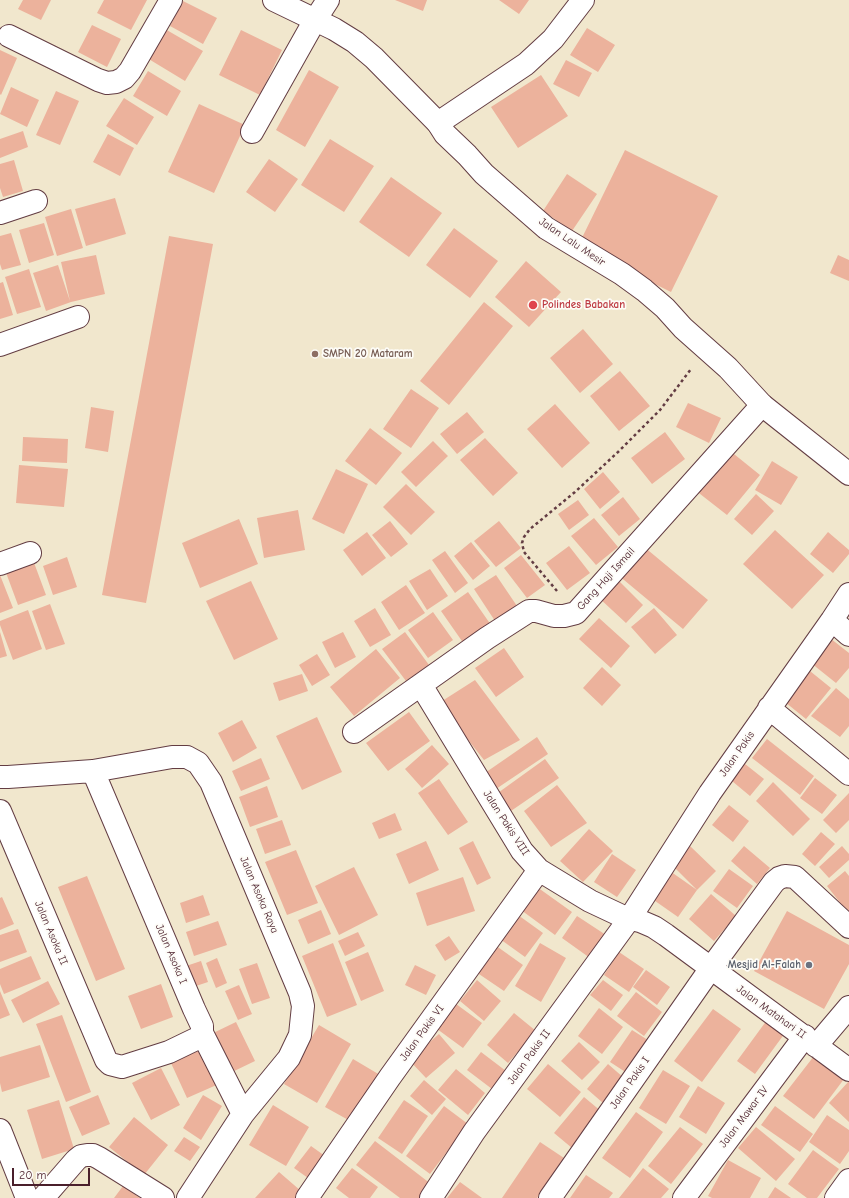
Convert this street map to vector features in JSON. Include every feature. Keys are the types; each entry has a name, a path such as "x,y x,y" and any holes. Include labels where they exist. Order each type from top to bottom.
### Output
{"street":[{"path":"9,36 98,80 107,83 116,82 124,78 130,71 171,0"},
{"name":"Jalan Lalu Mesir","path":"274,0 334,29 355,42 374,58 438,124 445,134 467,154 484,174 546,228 622,274 644,290 665,308 706,350 718,358 762,405 849,474"},
{"path":"252,132 315,20 328,0"},
{"path":"438,124 526,64 553,39 580,1"},
{"path":"0,213 36,201"},
{"path":"0,344 78,317"},
{"name":"Gang Haji Ismail","path":"354,732 487,638 529,611 536,611 554,616 564,616 576,613 762,405"},
{"path":"0,564 30,553"},
{"name":"Jalan Pakis","path":"630,918 710,793 849,594"},
{"path":"832,620 849,635"},
{"name":"Jalan Pakis VIII","path":"421,685 522,851 539,870 590,901 624,917 630,918"},
{"path":"769,708 849,774"},
{"name":"Jalan Asoka Raya","path":"0,777 94,771 164,757 188,757 198,763 211,782 297,986 303,1006 300,1035 289,1058 243,1114 188,1198"},
{"name":"Jalan Asoka I","path":"94,771 194,1009 201,1022 202,1033 243,1114"},
{"name":"Jalan Asoka II","path":"0,811 103,1054 110,1064 122,1067 169,1052 198,1038 202,1033"},
{"name":"Jalan Pakis VI","path":"307,1198 390,1077 539,870"},
{"name":"Jalan Pakis I","path":"550,1198 711,968 774,882 785,876 795,877 849,927"},
{"name":"Jalan Matahari II","path":"630,918 654,927 666,935 849,1070"},
{"name":"Jalan Pakis II","path":"431,1198 474,1132 630,918"},
{"name":"Jalan Mawar IV","path":"684,1198 810,1041 849,1007"},
{"path":"0,1130 27,1198"},
{"path":"43,1198 76,1160 81,1156 90,1155 99,1158 163,1198"},
{"path":"836,1198 849,1180"}],"path":[{"path":"576,613 524,552 522,543 524,537 530,529 575,492 618,452 654,415 706,350"}],"building":[{"path":"23,0 51,0 41,20 18,9"},
{"path":"104,0 147,0 131,30 97,13"},
{"path":"395,0 427,0 423,11"},
{"path":"499,0 529,0 519,14"},
{"path":"183,1 217,18 203,44 170,26"},
{"path":"92,25 121,39 107,67 78,52"},
{"path":"587,28 615,45 598,72 570,55"},
{"path":"165,29 203,51 185,81 147,58"},
{"path":"241,30 282,50 260,95 219,75"},
{"path":"0,50 17,58 1,95 0,94"},
{"path":"566,60 592,73 579,97 553,84"},
{"path":"309,70 339,87 305,147 276,130"},
{"path":"148,71 181,91 167,116 133,96"},
{"path":"541,75 568,116 518,148 491,107"},
{"path":"11,87 39,100 27,127 0,114"},
{"path":"56,91 79,101 60,145 36,135"},
{"path":"124,98 154,117 137,145 106,126"},
{"path":"199,104 245,125 214,193 168,172"},
{"path":"23,131 28,147 0,158 0,139"},
{"path":"108,134 134,148 120,176 93,162"},
{"path":"330,139 374,166 344,212 301,185"},
{"path":"625,150 718,196 671,292 578,246"},
{"path":"269,159 298,179 275,212 246,192"},
{"path":"14,160 23,191 3,197 0,188 0,164"},
{"path":"567,174 597,194 572,231 543,211"},
{"path":"391,177 442,213 409,257 359,222"},
{"path":"115,198 126,234 86,246 75,209"},
{"path":"71,209 83,248 57,256 45,217"},
{"path":"44,223 54,255 29,263 19,230"},
{"path":"454,228 498,261 470,298 426,265"},
{"path":"11,233 21,265 2,270 0,264 0,236"},
{"path":"169,236 213,244 146,603 102,595"},
{"path":"96,255 105,294 71,302 46,311 33,273 58,265 70,301 61,262"},
{"path":"838,255 849,260 849,281 830,273"},
{"path":"526,261 561,292 529,327 495,297"},
{"path":"29,269 41,307 17,314 5,277"},
{"path":"3,282 13,315 0,319 0,283"},
{"path":"484,302 513,326 449,405 420,381"},
{"path":"583,329 613,364 580,393 550,358"},
{"path":"620,371 650,406 619,431 590,396"},
{"path":"411,389 439,408 411,448 383,429"},
{"path":"688,403 721,418 709,443 676,427"},
{"path":"555,404 590,443 562,468 527,429"},
{"path":"91,407 114,411 108,452 85,448"},
{"path":"467,412 484,432 457,454 440,434"},
{"path":"370,428 402,453 376,485 345,461"},
{"path":"665,432 685,459 652,484 631,458"},
{"path":"23,437 68,439 67,463 22,461"},
{"path":"485,438 518,473 493,496 460,460"},
{"path":"433,441 448,456 416,487 401,472"},
{"path":"729,450 760,475 727,515 695,490"},
{"path":"772,461 798,477 781,505 755,490"},
{"path":"19,465 68,469 64,507 16,503"},
{"path":"336,469 368,484 344,534 312,519"},
{"path":"603,472 620,492 600,509 584,489"},
{"path":"406,484 435,512 411,535 383,507"},
{"path":"756,494 774,511 752,535 734,519"},
{"path":"623,497 640,519 619,536 601,515"},
{"path":"578,500 589,515 569,530 558,514"},
{"path":"298,510 305,550 264,558 257,518"},
{"path":"594,518 618,547 596,565 571,536"},
{"path":"239,519 258,564 200,588 182,543"},
{"path":"390,521 408,544 391,557 372,535"},
{"path":"499,521 521,548 496,567 474,541"},
{"path":"775,530 824,575 792,609 743,564"},
{"path":"367,532 386,558 362,576 343,550"},
{"path":"828,532 849,550 849,554 833,573 810,554"},
{"path":"471,542 490,566 473,580 454,556"},
{"path":"569,546 590,573 567,590 546,563"},
{"path":"643,546 708,600 683,629 618,575"},
{"path":"445,551 468,583 455,593 432,560"},
{"path":"521,555 545,585 527,598 504,568"},
{"path":"67,557 77,587 53,595 43,566"},
{"path":"33,560 46,595 18,605 5,570"},
{"path":"430,569 448,596 427,610 409,581"},
{"path":"0,575 13,608 0,613"},
{"path":"496,575 517,606 495,621 474,589"},
{"path":"616,578 643,605 626,623 598,597"},
{"path":"251,581 278,639 234,660 206,601"},
{"path":"406,585 425,613 399,630 381,602"},
{"path":"468,592 491,625 464,644 441,611"},
{"path":"50,604 65,644 46,650 32,611"},
{"path":"375,608 391,635 370,647 354,621"},
{"path":"654,608 677,635 655,654 631,627"},
{"path":"28,610 42,649 13,660 0,625 0,621"},
{"path":"433,612 453,640 428,658 408,630"},
{"path":"599,618 630,646 611,668 579,639"},
{"path":"0,632 7,656 0,658"},
{"path":"343,632 356,657 335,668 322,642"},
{"path":"405,632 429,665 406,681 382,649"},
{"path":"826,635 849,653 849,668 836,683 806,659"},
{"path":"504,648 524,677 496,697 475,668"},
{"path":"376,649 400,678 354,716 330,687"},
{"path":"317,654 330,675 312,686 299,665"},
{"path":"602,667 621,685 602,706 583,688"},
{"path":"805,667 831,688 806,719 780,698"},
{"path":"302,674 308,691 279,701 273,683"},
{"path":"475,680 520,740 484,760 439,703"},
{"path":"836,688 849,699 849,726 840,737 811,716"},
{"path":"409,712 430,741 388,771 366,743"},
{"path":"317,717 342,772 302,790 276,736"},
{"path":"242,720 257,748 233,762 218,733"},
{"path":"537,737 548,754 493,791 482,775"},
{"path":"767,739 814,776 800,795 752,758"},
{"path":"432,745 449,764 422,788 405,769"},
{"path":"261,758 270,779 241,791 232,771"},
{"path":"545,759 559,778 508,813 495,795"},
{"path":"740,760 764,779 750,796 726,776"},
{"path":"815,778 837,795 822,814 800,798"},
{"path":"439,779 468,822 448,835 418,793"},
{"path":"773,782 810,819 793,836 756,801"},
{"path":"557,785 587,823 551,847 524,811"},
{"path":"267,786 278,817 250,827 239,797"},
{"path":"849,793 849,820 836,833 823,820"},
{"path":"729,805 749,821 733,842 712,825"},
{"path":"395,813 402,830 379,839 372,823"},
{"path":"282,820 291,845 265,854 256,829"},
{"path":"589,829 613,851 583,882 560,861"},
{"path":"821,832 835,844 815,866 802,854"},
{"path":"426,841 439,870 409,884 396,854"},
{"path":"473,841 491,878 477,885 459,848"},
{"path":"690,846 716,871 697,890 671,864"},
{"path":"744,846 770,868 757,884 731,861"},
{"path":"842,846 849,854 849,860 829,878 819,867"},
{"path":"296,850 318,903 287,915 265,862"},
{"path":"612,854 636,870 617,897 594,882"},
{"path":"354,867 378,915 339,935 315,886"},
{"path":"667,869 697,890 678,917 648,896"},
{"path":"729,869 753,886 737,908 713,891"},
{"path":"845,871 849,876 849,914 827,886"},
{"path":"87,876 125,969 96,981 58,887"},
{"path":"463,877 475,911 427,926 416,893"},
{"path":"537,887 572,912 555,935 521,910"},
{"path":"711,894 736,916 714,941 689,919"},
{"path":"203,895 210,915 186,923 180,903"},
{"path":"2,897 14,924 0,930 0,898"},
{"path":"321,910 331,934 308,944 298,920"},
{"path":"787,911 849,945 849,964 824,1009 754,971"},
{"path":"518,915 543,933 525,957 500,939"},
{"path":"577,916 606,935 590,958 562,938"},
{"path":"218,921 227,945 194,956 186,932"},
{"path":"18,929 27,952 0,962 0,935"},
{"path":"358,932 365,946 345,956 338,941"},
{"path":"449,936 460,952 445,961 435,945"},
{"path":"333,943 357,1005 327,1017 302,956"},
{"path":"540,943 566,958 541,1002 515,986"},
{"path":"495,945 523,965 504,991 476,972"},
{"path":"368,952 384,991 361,1001 345,962"},
{"path":"619,952 644,969 629,992 604,975"},
{"path":"31,956 41,979 4,994 0,984 0,969"},
{"path":"217,958 227,983 216,988 206,963"},
{"path":"201,961 208,982 190,988 183,967"},
{"path":"257,963 270,998 252,1004 239,969"},
{"path":"415,965 436,975 426,995 405,985"},
{"path":"646,970 670,987 657,1005 633,987"},
{"path":"477,980 501,1001 484,1021 460,1001"},
{"path":"603,980 623,995 611,1011 590,995"},
{"path":"48,981 60,1004 23,1023 11,1000"},
{"path":"161,984 173,1017 141,1029 128,996"},
{"path":"239,985 252,1014 238,1020 225,991"},
{"path":"0,991 10,1015 0,1019"},
{"path":"636,992 662,1012 644,1036 617,1016"},
{"path":"452,1001 482,1023 463,1048 433,1026"},
{"path":"599,1008 623,1027 602,1054 578,1036"},
{"path":"713,1009 741,1029 702,1082 674,1061"},
{"path":"514,1013 536,1031 508,1063 487,1045"},
{"path":"62,1015 91,1092 66,1102 36,1024"},
{"path":"767,1020 785,1033 755,1074 737,1061"},
{"path":"236,1022 255,1061 228,1074 209,1035"},
{"path":"319,1025 351,1044 317,1103 284,1084"},
{"path":"632,1030 651,1042 630,1075 610,1062"},
{"path":"439,1034 455,1053 426,1078 409,1060"},
{"path":"579,1042 600,1062 582,1080 561,1061"},
{"path":"40,1045 50,1077 2,1092 0,1083 0,1057"},
{"path":"205,1048 221,1083 187,1098 171,1063"},
{"path":"481,1052 506,1071 492,1089 467,1070"},
{"path":"814,1056 844,1079 814,1119 783,1096"},
{"path":"353,1059 380,1075 352,1122 325,1107"},
{"path":"548,1064 581,1092 560,1117 527,1089"},
{"path":"608,1064 624,1078 603,1103 587,1089"},
{"path":"161,1068 180,1105 151,1120 132,1083"},
{"path":"456,1069 485,1093 468,1115 438,1090"},
{"path":"663,1070 690,1086 666,1124 639,1108"},
{"path":"424,1080 446,1099 432,1115 410,1096"},
{"path":"849,1081 849,1122 829,1103"},
{"path":"698,1086 725,1103 706,1134 679,1117"},
{"path":"98,1095 110,1124 82,1136 69,1107"},
{"path":"203,1095 222,1106 201,1140 183,1128"},
{"path":"584,1097 602,1112 572,1148 554,1133"},
{"path":"59,1100 74,1149 42,1159 27,1110"},
{"path":"404,1100 428,1116 402,1154 378,1138"},
{"path":"273,1105 309,1127 286,1166 249,1145"},
{"path":"444,1106 468,1124 430,1174 406,1156"},
{"path":"775,1106 813,1134 800,1152 761,1125"},
{"path":"636,1112 663,1132 630,1178 602,1158"},
{"path":"827,1115 849,1130 849,1151 840,1164 809,1142"},
{"path":"134,1117 168,1145 144,1175 109,1147"},
{"path":"680,1127 703,1144 671,1184 648,1166"},
{"path":"756,1127 795,1159 776,1181 738,1148"},
{"path":"184,1137 200,1147 190,1161 174,1151"},
{"path":"375,1141 431,1184 420,1198 400,1198 356,1165"},
{"path":"540,1142 564,1158 537,1198 502,1198"},
{"path":"311,1146 325,1156 308,1178 294,1168"},
{"path":"813,1150 839,1169 817,1198 807,1198 788,1184"},
{"path":"728,1160 761,1178 750,1198 712,1198 708,1196"},
{"path":"352,1168 378,1187 370,1198 349,1198 336,1188"},
{"path":"643,1168 669,1189 661,1198 619,1198"},
{"path":"279,1172 301,1191 295,1198 255,1198"},
{"path":"586,1175 613,1193 609,1198 570,1198"},
{"path":"460,1182 482,1198 447,1198"},
{"path":"123,1186 140,1198 114,1198"},
{"path":"775,1187 791,1198 768,1198"}],"place":[{"name":"Polindes Babakan","path":"533,305"},
{"name":"SMPN 20 Mataram","path":"315,354"},
{"name":"Mesjid Al-Falah","path":"809,965"}]}
